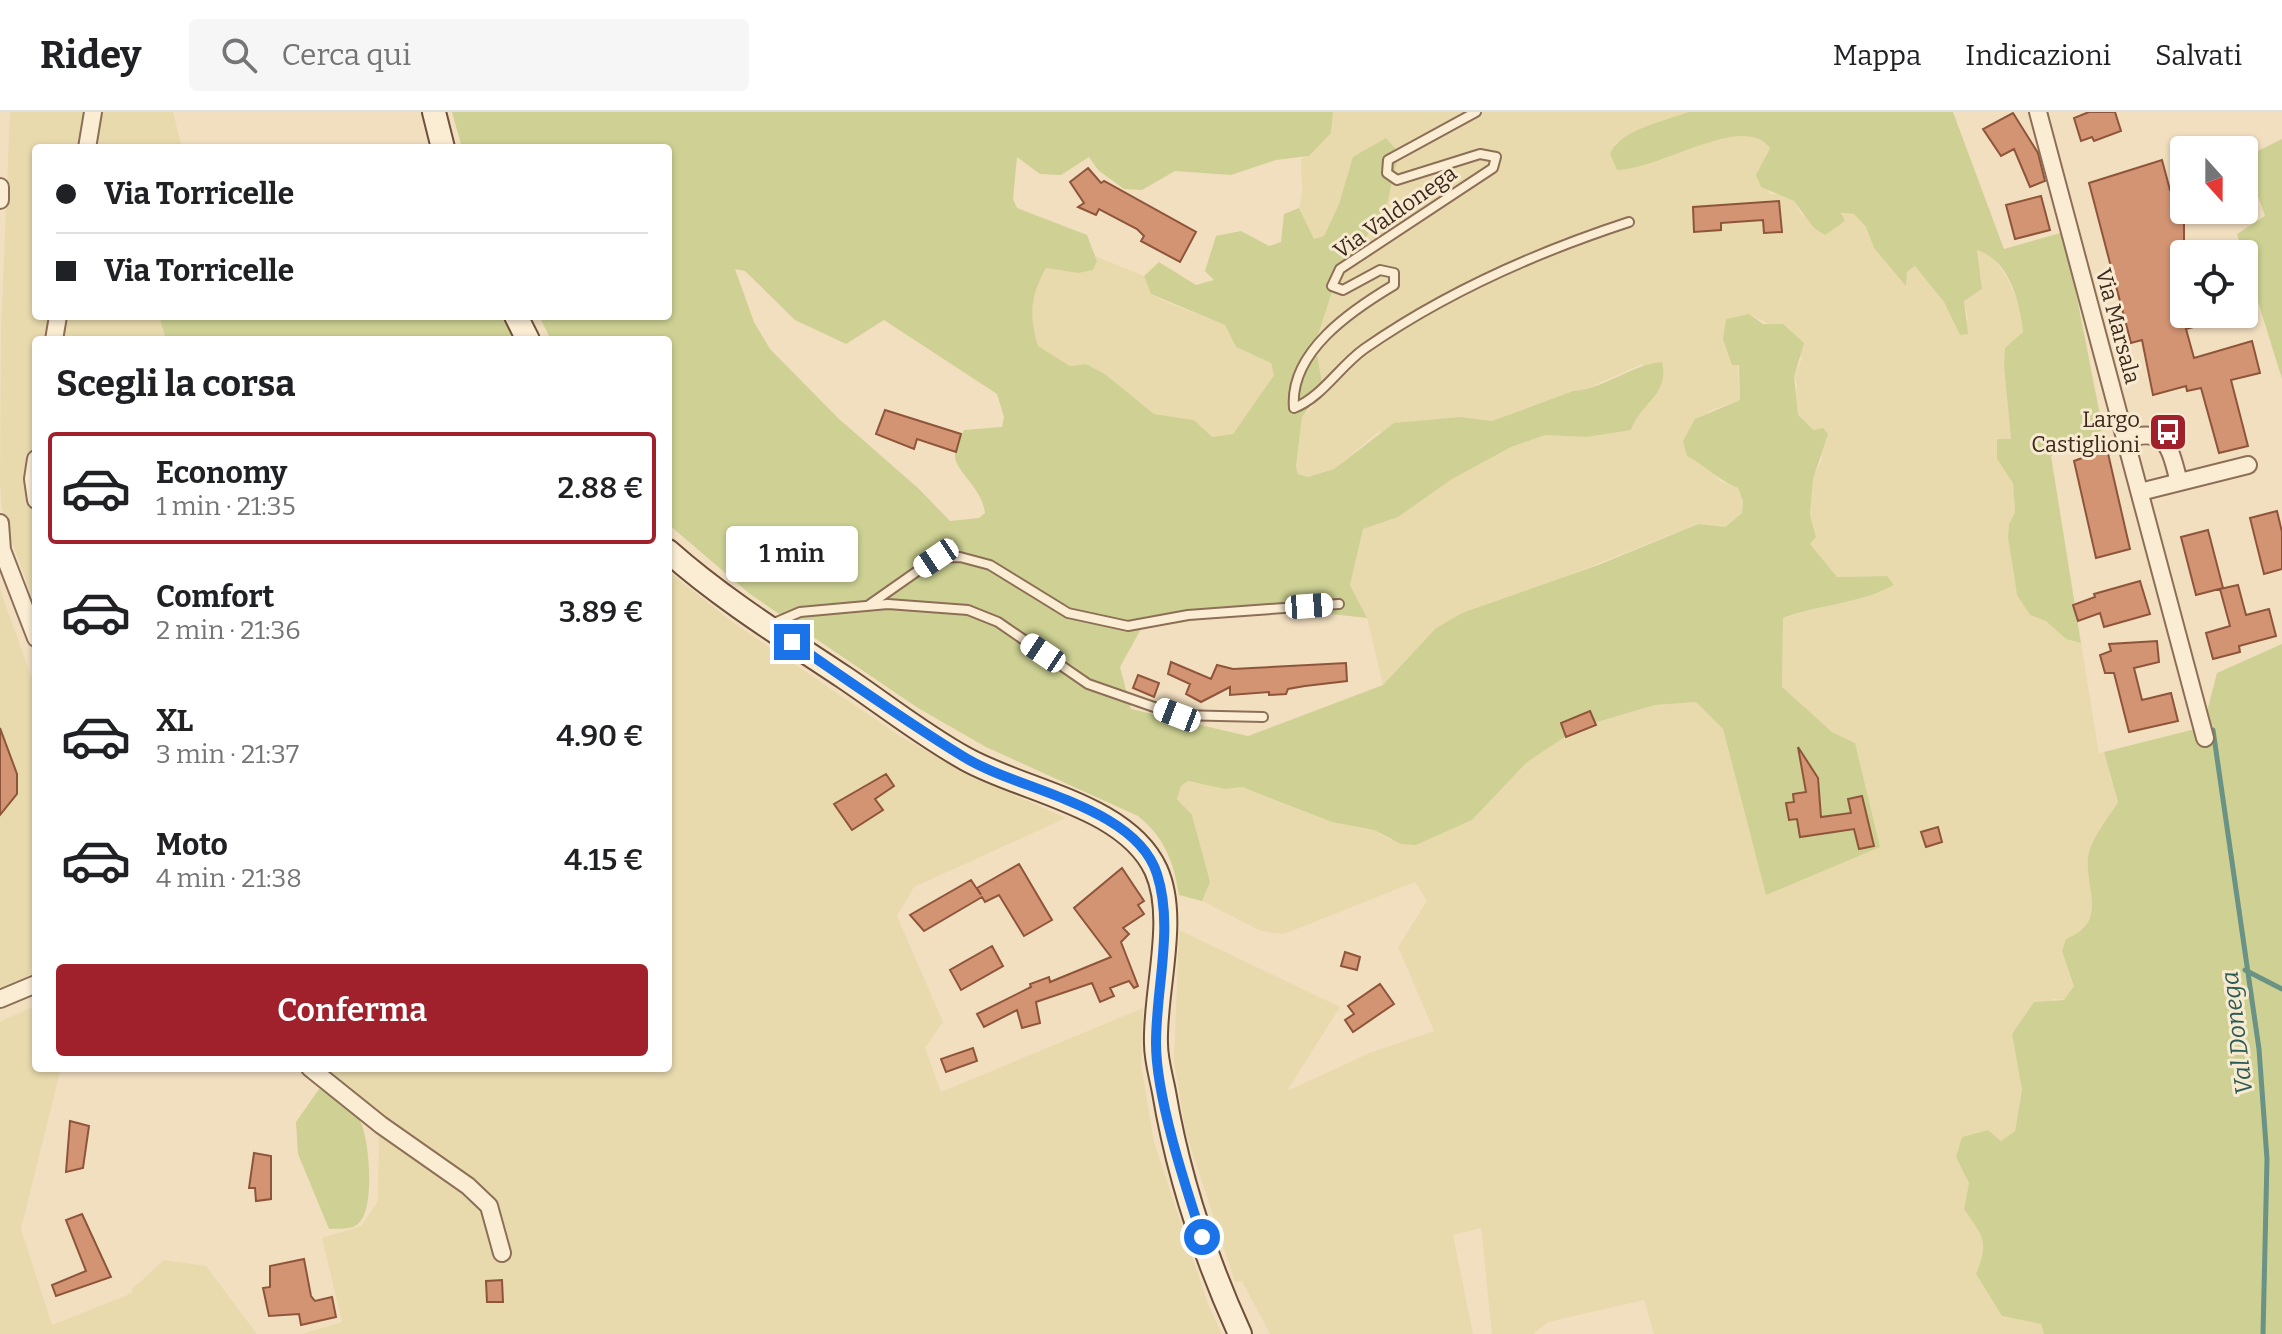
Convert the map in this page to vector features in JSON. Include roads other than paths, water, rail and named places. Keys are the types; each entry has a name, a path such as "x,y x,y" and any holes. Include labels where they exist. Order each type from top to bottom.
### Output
{"street":[{"path":"88,144 93,112"},
{"path":"434,112 442,144"},
{"name":"Via Marsala","path":"2038,112 2205,738"},
{"path":"0,187 0,200"},
{"path":"2126,439 2150,434 2162,439 2169,446 2179,482"},
{"path":"2140,492 2248,465"},
{"path":"0,523 2,550 32,628"},
{"path":"672,554 767,626 967,759 1069,801 1111,823 1140,845 1156,870 1164,902 1156,1045 1168,1116 1204,1244 1240,1334"},
{"path":"0,999 32,986"},
{"path":"315,1072 381,1125 468,1186 489,1206 502,1253"}],"lane":[{"name":"Via Valdonega","path":"1476,112 1388,160 1387,173 1397,180 1480,154 1496,157 1493,168 1340,269 1332,286 1343,290 1380,270 1394,273 1394,285 1354,310 1323,339 1292,389 1294,408 1307,403 1363,350 1418,317 1516,266 1570,242 1629,222"},
{"path":"869,606 936,558 960,557 990,565 1068,613 1128,626 1188,615 1339,604"},
{"path":"767,626 800,612 888,604 968,610 998,622 1088,684 1177,715 1263,717"}],"waterway":[{"name":"Val Donega","path":"2213,730 2259,1049 2267,1159 2263,1334"},
{"path":"2245,970 2282,989"}],"place":[{"name":"Largo Castiglioni","path":"2168,432"}]}
